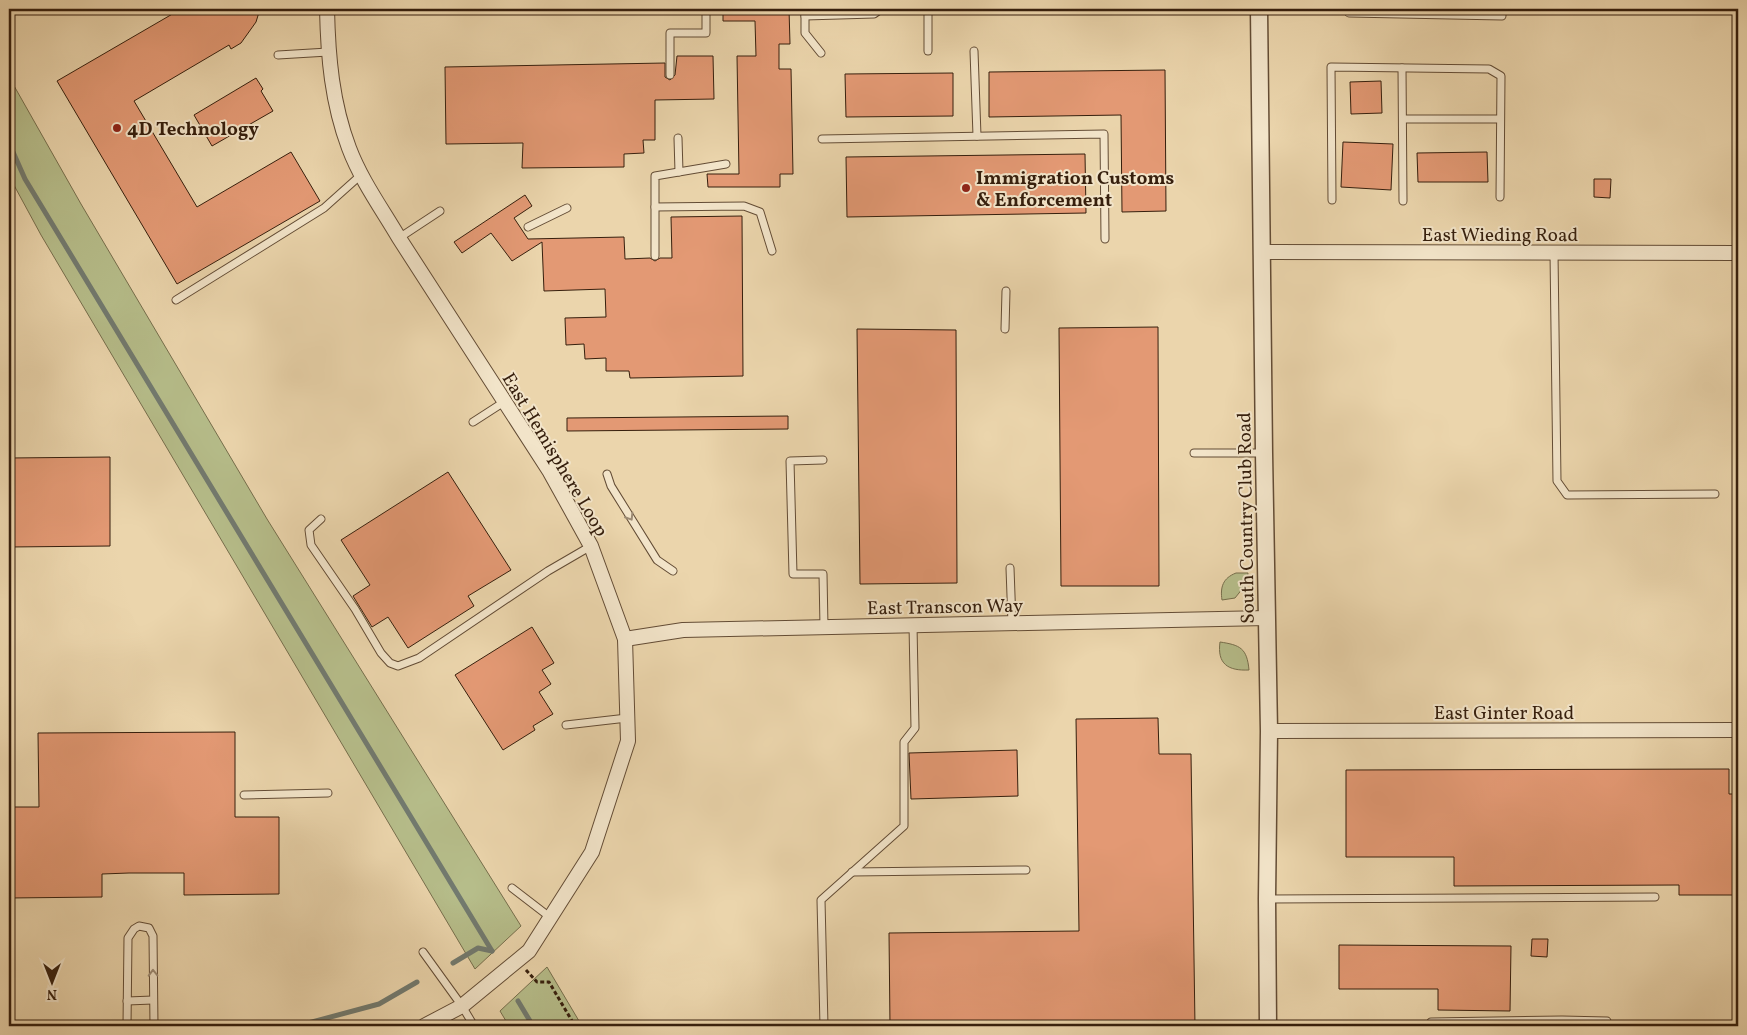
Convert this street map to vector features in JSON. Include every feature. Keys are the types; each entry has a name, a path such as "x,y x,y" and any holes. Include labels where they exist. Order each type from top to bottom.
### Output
{"street":[{"name":"East Hemisphere Loop","path":"328,9 328,52 334,102 349,149 399,238 550,472 591,546 625,639 628,741 592,852 529,951 462,1006 424,1026"},
{"name":"South Country Club Road","path":"1260,9 1264,453 1269,731 1268,1026"},
{"name":"East Wieding Road","path":"1262,252 1738,253"},
{"name":"East Transcon Way","path":"625,639 683,630 1267,618"},
{"name":"East Ginter Road","path":"1269,731 1738,730"}],"lane":[{"path":"670,75 670,33 706,33 706,9"},
{"path":"821,53 805,33 805,12 874,14 880,9"},
{"path":"928,9 928,51"},
{"path":"1349,13 1502,16 1502,9"},
{"path":"974,51 977,136"},
{"path":"278,55 328,52"},
{"path":"1332,200 1331,67 1489,69 1501,76 1500,197"},
{"path":"1402,68 1403,201"},
{"path":"1402,119 1500,119"},
{"path":"822,139 1104,134 1105,238"},
{"path":"678,138 679,172"},
{"path":"655,256 655,176 726,164"},
{"path":"176,300 324,208 362,174"},
{"path":"655,207 744,206 760,212 772,251"},
{"path":"528,227 566,208"},
{"path":"399,238 440,211"},
{"path":"1554,253 1557,481 1567,495 1715,494"},
{"path":"1005,329 1006,291"},
{"path":"473,422 504,402"},
{"path":"1194,453 1264,453"},
{"path":"823,460 790,461 793,574 823,574 824,627"},
{"path":"607,474 611,486 657,560 673,571"},
{"path":"321,519 309,530 311,545 355,609 381,653 390,663 398,666 419,658 548,571 591,546"},
{"path":"1010,568 1012,623"},
{"path":"824,1026 821,900 904,826 904,742 915,728 913,625"},
{"path":"566,725 627,718"},
{"path":"244,794 328,793"},
{"path":"852,872 1026,870"},
{"path":"512,888 551,918"},
{"path":"1267,899 1655,897"},
{"path":"127,1026 128,938 134,929 139,926 149,928 153,936 154,1026"},
{"path":"422,952 462,1006 474,1026"},
{"path":"127,1001 153,1000"},
{"path":"1431,1022 1606,1021"}],"path":[{"path":"518,961 537,982 549,982 575,1026"}],"green space":[{"path":"9,71 13,84 81,204 267,519 521,926 475,969 41,235 9,176"},
{"path":"1236,573 1248,573 1247,583 1235,598 1222,600 1225,580"},
{"path":"1220,642 1237,646 1241,649 1246,657 1249,670 1235,669 1226,665 1220,656"},
{"path":"547,967 582,1026 509,1026 500,1011"}],"building":[{"name":"4D Technology","path":"181,9 260,9 256,22 241,43 231,49 229,45 134,101 197,207 291,152 320,201 177,284 57,81"},
{"path":"723,9 789,9 790,44 779,44 779,69 791,69 793,174 780,174 780,187 708,187 707,174 739,174 737,56 756,56 755,21 723,21"},
{"path":"677,56 713,56 714,99 655,100 655,140 643,140 644,153 624,154 624,167 522,168 523,143 446,144 445,67 665,63 665,77 670,80 675,75"},
{"path":"1165,70 1166,211 1122,212 1121,115 989,117 989,72"},
{"path":"953,73 953,116 846,117 845,74"},
{"path":"256,78 263,89 261,91 273,111 212,146 194,115"},
{"path":"1381,81 1382,113 1351,114 1350,82"},
{"path":"1343,142 1393,144 1391,190 1341,187"},
{"path":"1487,152 1488,182 1418,182 1417,153"},
{"name":"Immigration Customs & Enforcement","path":"1085,154 1086,213 847,217 846,157"},
{"path":"1594,179 1611,179 1610,198 1594,197"},
{"path":"525,195 532,206 514,218 528,239 624,237 625,259 650,258 655,261 660,258 672,258 671,217 742,216 743,376 630,378 629,371 606,371 606,358 585,359 584,344 566,345 565,318 606,317 605,289 544,291 542,242 512,261 491,233 462,253 454,242"},
{"path":"1158,327 1159,586 1061,586 1059,328"},
{"path":"857,329 956,330 957,583 860,584"},
{"path":"788,416 788,429 567,431 567,418"},
{"path":"110,457 110,546 9,547 9,458"},
{"path":"448,472 511,570 468,596 474,606 408,648 388,617 372,627 353,596 370,585 341,540"},
{"path":"532,627 554,663 542,670 551,684 539,692 553,714 533,726 535,730 503,750 455,675"},
{"path":"1158,718 1159,754 1191,754 1195,1026 890,1026 889,933 1079,931 1076,719"},
{"path":"235,732 235,817 279,817 279,894 184,895 184,873 129,873 102,874 102,897 9,898 9,807 39,807 38,733"},
{"path":"1017,750 1018,796 911,799 909,753"},
{"path":"1729,769 1729,794 1738,794 1738,895 1679,895 1679,885 1454,886 1454,857 1346,857 1346,770"},
{"path":"1532,939 1548,939 1547,957 1531,956"},
{"path":"1339,945 1511,946 1510,1011 1438,1010 1438,989 1339,989"}],"waterway":[{"path":"9,143 25,179 492,951"},
{"path":"453,963 478,948 492,951"},
{"path":"297,1026 379,1004 417,982"},
{"path":"518,1001 533,1026"}],"place":[{"name":"4D Technology","path":"117,128"},
{"name":"Immigration Customs & Enforcement","path":"966,188"}]}
